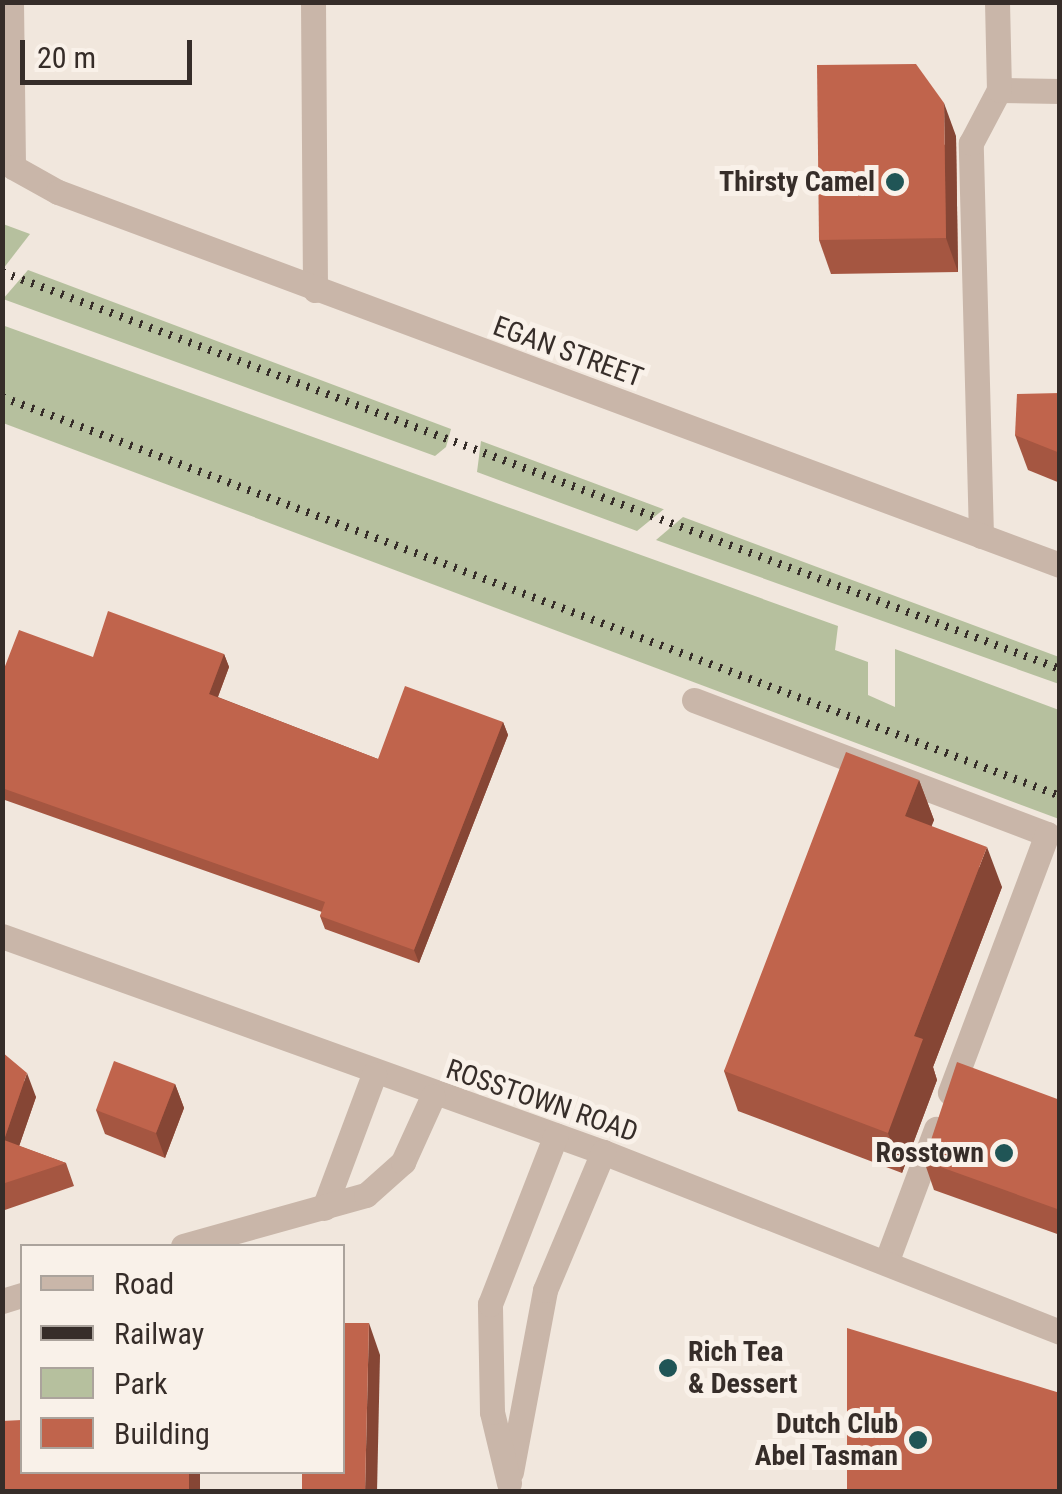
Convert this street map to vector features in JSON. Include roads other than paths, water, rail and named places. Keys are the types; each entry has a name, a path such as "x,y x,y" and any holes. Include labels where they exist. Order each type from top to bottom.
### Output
{"street":[{"name":"EGAN STREET","path":"11,2 13,167 58,192 1060,564"},
{"path":"313,2 316,290"},
{"path":"981,536 971,144 998,90 998,2"},
{"path":"998,90 1060,91"},
{"path":"694,700 1047,834 886,1260"},
{"name":"ROSSTOWN ROAD","path":"2,936 433,1096 603,1152 886,1260 1060,1332"},
{"path":"324,1208 374,1074"},
{"path":"191,1244 324,1208 384,1182 433,1096"},
{"path":"509,1487 492,1412 490,1304 556,1135"},
{"path":"509,1487 545,1290 603,1152"}],"railway":[{"path":"2,272 1060,669"},
{"path":"2,397 1060,796"}],"place":[{"name":"Thirsty Camel","path":"895,182"},
{"name":"Rosstown","path":"1004,1153"},
{"name":"Rich Tea & Dessert","path":"668,1368"},
{"name":"Dutch Club Abel Tasman","path":"918,1440"}]}
